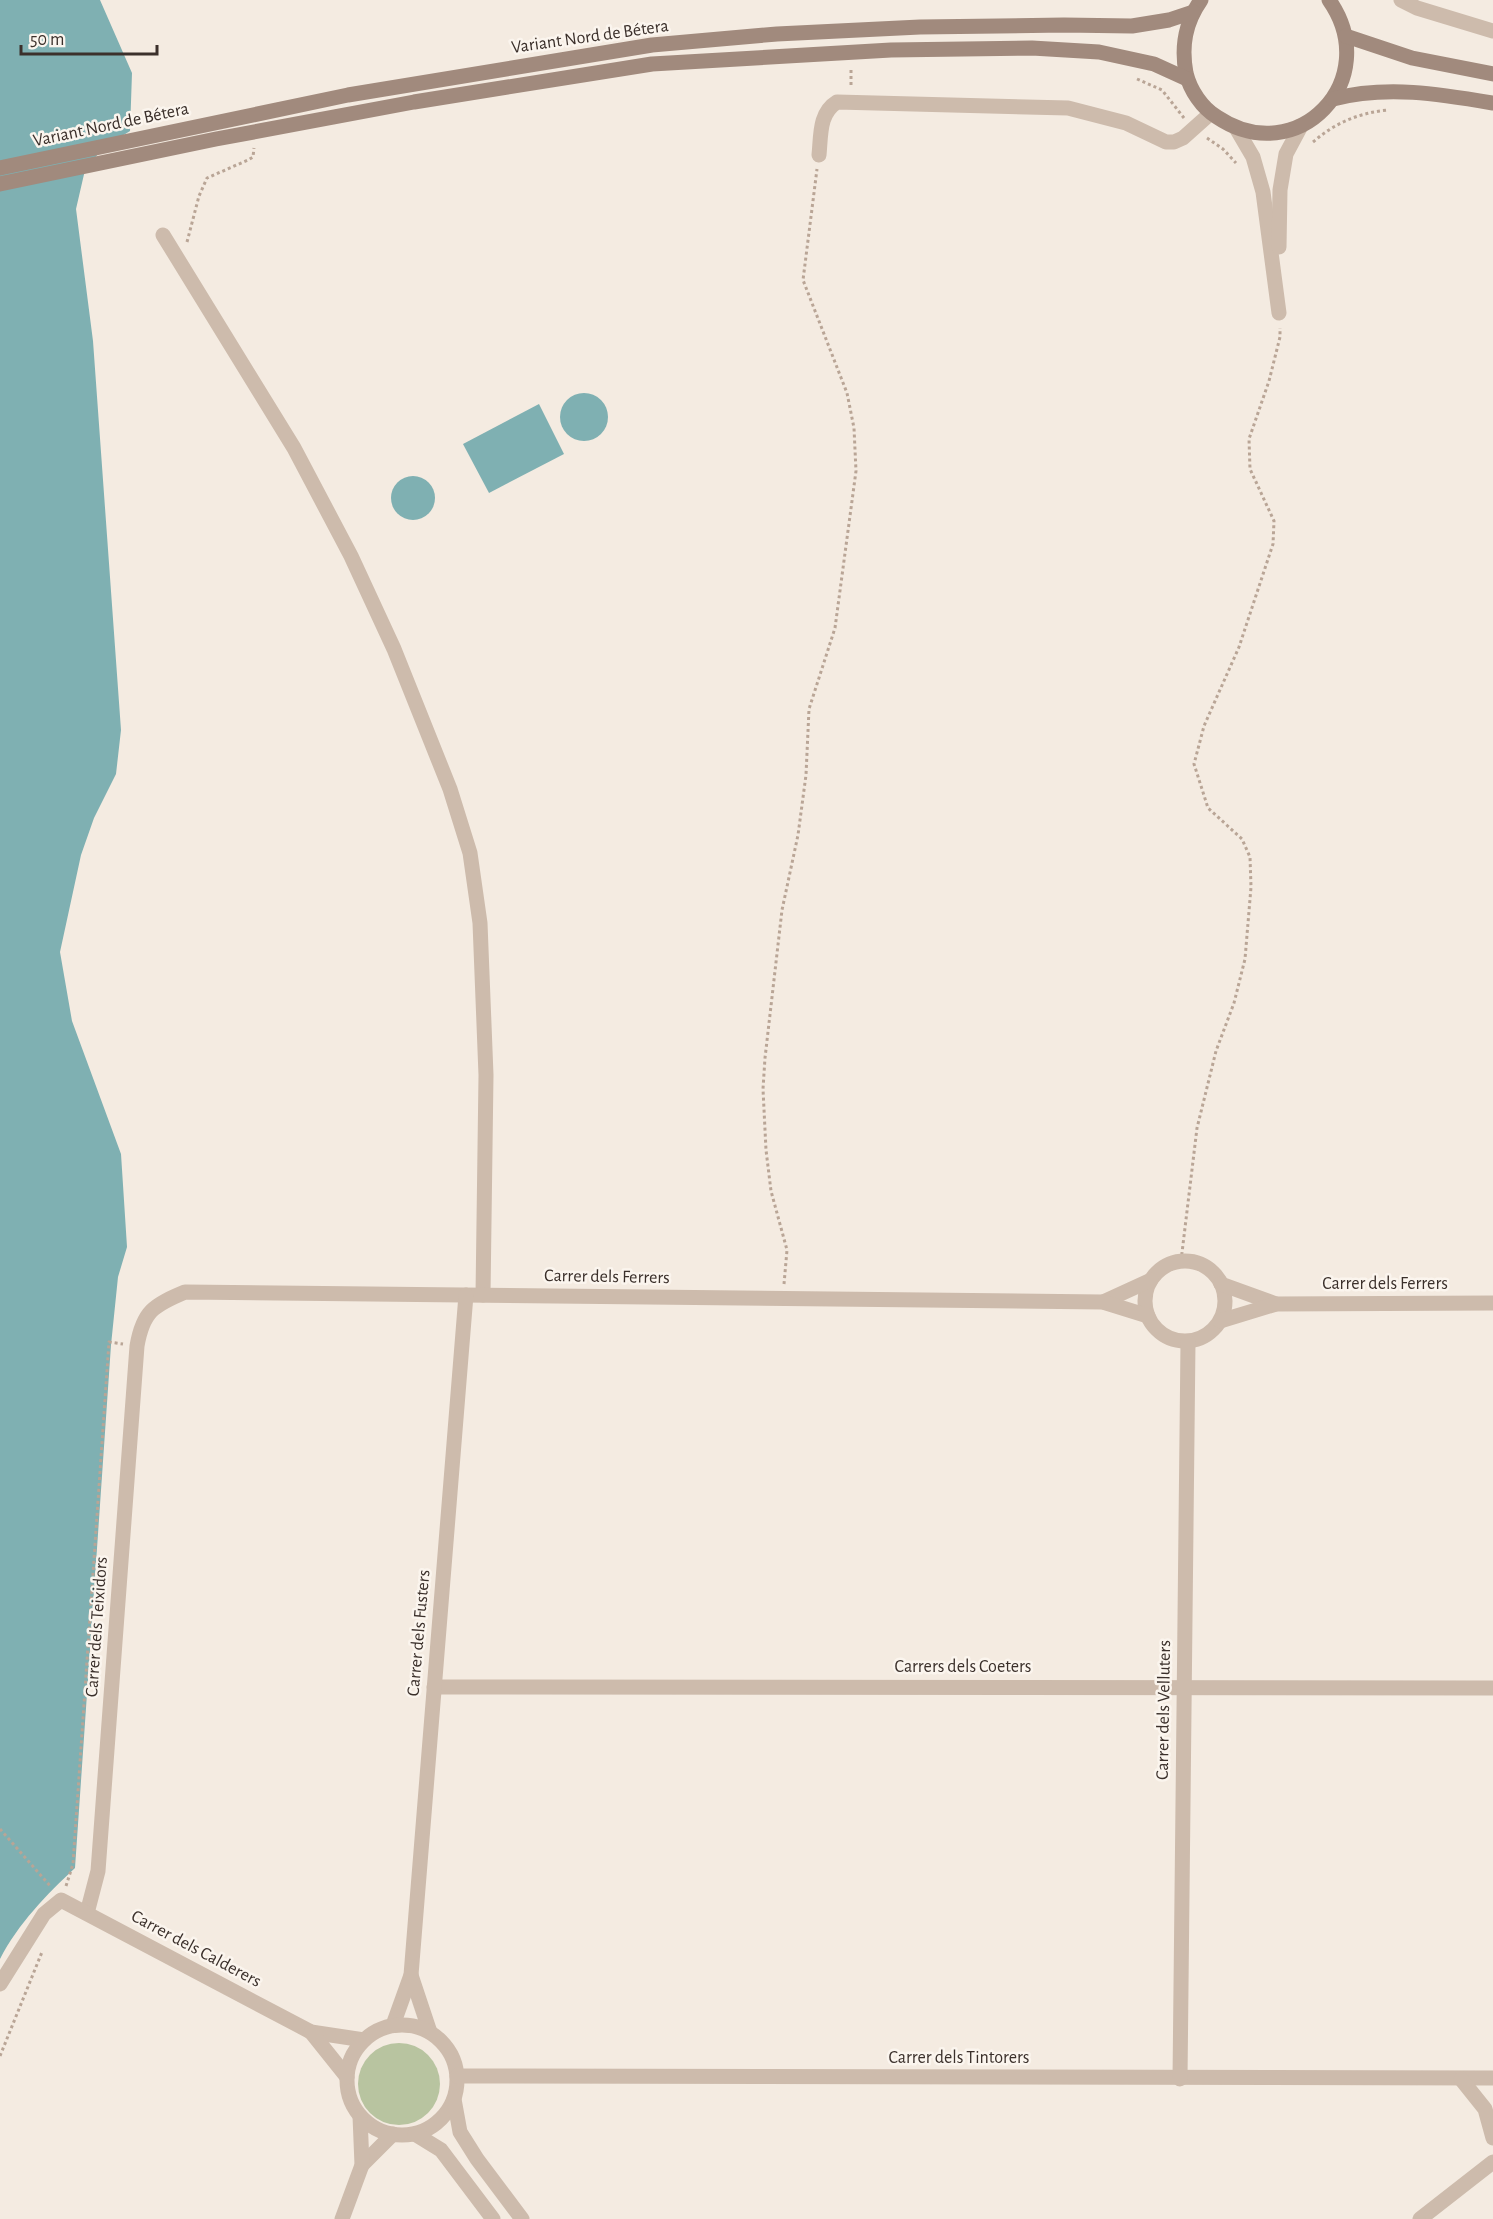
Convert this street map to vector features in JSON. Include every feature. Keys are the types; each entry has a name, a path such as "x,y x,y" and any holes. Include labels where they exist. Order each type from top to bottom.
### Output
{"main road":[{"name":"Variant Nord de Bétera","path":"1197,6 1185,33 1183,57 1187,79 1197,98 1210,113 1236,128 1251,133 1274,134 1301,126 1317,116 1333,99 1343,79 1348,58 1346,36 1339,14 1329,0"},
{"name":"Variant Nord de Bétera","path":"0,168 348,95 652,45 777,34 920,27 1132,26 1169,20 1197,6"},
{"path":"1346,36 1412,58 1493,74"},
{"name":"Variant Nord de Bétera","path":"0,184 216,139 414,102 652,64 891,50 1032,48 1108,54 1154,64 1187,79"},
{"path":"1333,99 1353,93 1427,92 1493,103"}],"street":[{"path":"1401,0 1417,8 1493,31"},
{"path":"819,155 824,115 829,107 837,102 1068,108 1126,123 1166,142 1174,142 1183,138 1210,113"},
{"path":"1279,313 1280,190 1286,154 1301,126"},
{"path":"1236,128 1253,157 1263,192 1279,313"},
{"path":"163,235 294,448 351,556 394,649 450,789 470,853 480,923 486,1074 483,1295"},
{"path":"1181,1261 1205,1266 1215,1274 1221,1284 1225,1303 1220,1321 1212,1332 1201,1339 1188,1342 1164,1335 1155,1327 1148,1316 1145,1298 1151,1280 1164,1267 1181,1261"},
{"name":"Carrer dels Ferrers","path":"1103,1302 1151,1280"},
{"name":"Carrer dels Ferrers","path":"1221,1284 1276,1304"},
{"name":"Carrer dels Ferrers","path":"137,1344 146,1315 160,1303 185,1292 1103,1302 1148,1316"},
{"name":"Carrer dels Fusters","path":"393,2025 411,1975 466,1295"},
{"name":"Carrer dels Ferrers","path":"1220,1321 1276,1304 1493,1303"},
{"name":"Carrer dels Velluters","path":"1180,2079 1188,1342"},
{"name":"Carrer dels Teixidors","path":"87,1913 98,1871 137,1344"},
{"name":"Carrers dels Coeters","path":"434,1687 1493,1688"},
{"path":"0,1984 44,1914 62,1900"},
{"name":"Carrer dels Calderers","path":"62,1900 312,2032 364,2040"},
{"name":"Carrer dels Fusters","path":"411,1975 430,2032"},
{"path":"393,2025 412,2025 430,2032 449,2050 458,2076 454,2099 445,2115 431,2127 415,2134 393,2134 370,2125 360,2116 348,2091 347,2077 355,2051 364,2040 377,2031 393,2025"},
{"name":"Carrer dels Calderers","path":"312,2032 347,2077"},
{"name":"Carrer dels Tintorers","path":"458,2076 1493,2078"},
{"path":"1461,2079 1485,2109 1493,2138"},
{"path":"454,2099 460,2132 477,2159 522,2219"},
{"path":"342,2219 362,2165 360,2116"},
{"path":"362,2165 393,2134"},
{"path":"415,2134 441,2151 493,2219"},
{"path":"1420,2219 1493,2163 1493,2144"}],"path":[{"path":"851,101 852,63"},
{"path":"181,266 199,196 207,178 253,157 253,146"},
{"path":"783,1298 786,1250 771,1191 766,1150 763,1089 765,1058 782,910 798,835 806,775 809,709 835,628 856,471 854,428 847,393 803,280 819,155"},
{"path":"1181,1261 1197,1128 1216,1051 1234,1003 1245,959 1251,887 1250,857 1242,839 1208,808 1194,764 1204,726 1239,647 1273,544 1274,521 1250,469 1249,439 1269,381 1280,337 1279,313"},
{"path":"62,1900 73,1864 109,1342 137,1344"},
{"path":"0,1829 62,1900"},
{"path":"0,2056 44,1944"}],"green space":[{"path":"399,2043 415,2046 428,2055 437,2068 440,2084 437,2100 428,2113 415,2122 399,2125 383,2122 370,2113 361,2100 358,2084 361,2068 370,2055 383,2046"}],"water":[{"path":"0,0 100,0 132,73 130,131 103,148 85,170 76,209 93,341 121,730 116,774 94,818 81,855 60,952 72,1021 121,1154 127,1247 118,1277 111,1345 75,1868 34,1910 15,1934 0,1959"},
{"path":"579,393 589,393 604,403 608,417 604,431 598,437 589,441 579,441 564,431 560,422 560,412 570,397"},
{"path":"539,404 564,454 489,493 463,444"},
{"path":"413,476 429,482 435,498 429,514 413,520 397,514 391,498 397,482"}]}
